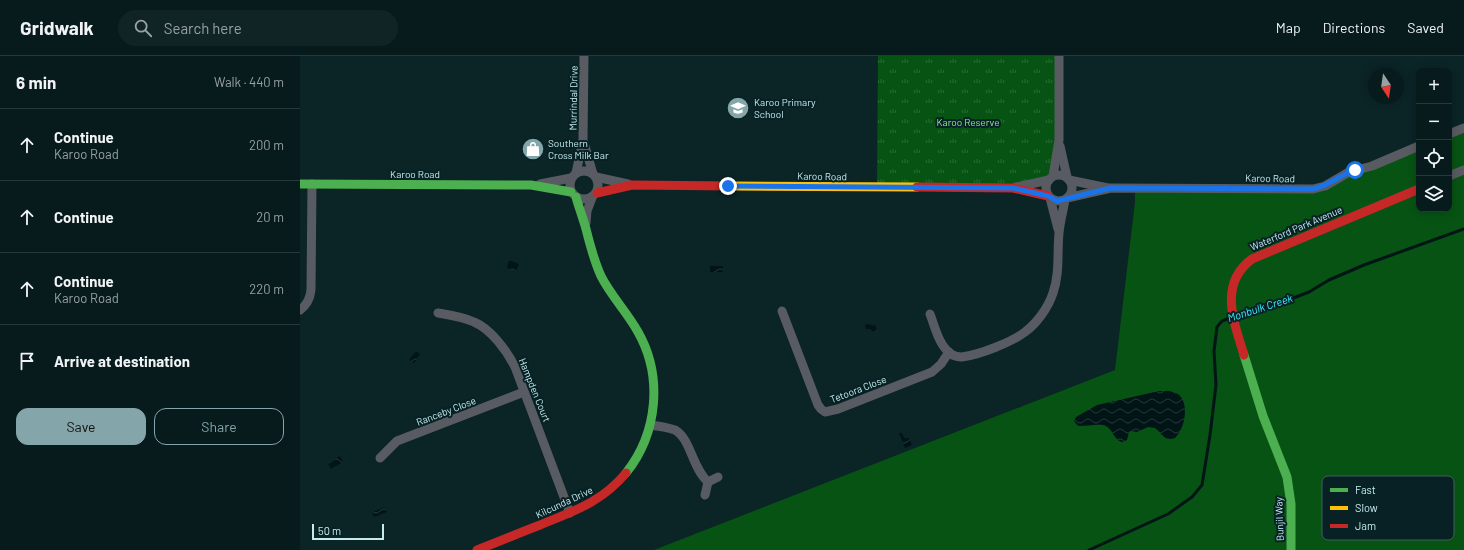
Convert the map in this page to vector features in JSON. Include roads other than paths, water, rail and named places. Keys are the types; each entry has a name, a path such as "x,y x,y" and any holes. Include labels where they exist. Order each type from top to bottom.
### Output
{"street":[{"name":"Murrindal Drive","path":"574,176 583,140 584,56"},
{"path":"1059,56 1059,140 1051,178 1046,189 1059,232"},
{"path":"1452,133 1464,128"},
{"name":"Murrindal Drive","path":"583,140 594,176"},
{"path":"930,314 941,342 949,352 959,357 997,346 1025,332 1040,317 1050,301 1056,283 1059,260 1059,232 1066,199 1072,189 1059,140"},
{"name":"Karoo Road","path":"1068,178 1111,188 1313,189 1325,186 1349,172 1372,166 1416,147"},
{"path":"1452,175 1464,170"},
{"path":"584,171 594,176 599,185 594,195 584,200 574,195 570,183 574,176 584,171"},
{"path":"1051,178 1060,175 1068,178"},
{"name":"Karoo Road","path":"300,184 530,185 574,176"},
{"name":"Karoo Road","path":"594,176 632,185 1013,188 1049,197"},
{"name":"Karoo Road","path":"1013,188 1051,178"},
{"path":"300,310 306,306 311,290 312,184"},
{"name":"Karoo Road","path":"530,185 574,195"},
{"name":"Karoo Road","path":"594,195 632,185"},
{"name":"Karoo Road","path":"1066,199 1111,188"},
{"name":"Waterford Park Avenue","path":"1289,487 1282,463 1252,382 1237,330 1231,305 1233,283 1242,267 1252,259 1416,189"},
{"name":"Kilcunda Drive","path":"479,550 589,505 604,494 625,474 642,448 650,425 654,405 655,389 654,377 648,354 638,331 614,298 600,275 590,246 586,228 574,195"},
{"name":"Kilcunda Drive","path":"586,228 587,211 594,195"},
{"path":"1049,197 1057,201 1066,199"},
{"name":"Tetoora Close","path":"782,312 818,405 825,412 834,410 932,372 941,364 949,352"},
{"name":"Hampden Court","path":"438,313 474,322 495,338 511,359 570,513"},
{"name":"Ranceby Close","path":"380,458 397,441 524,392"},
{"path":"650,425 668,428 680,434 688,446 698,472 708,482"},
{"path":"708,482 718,477"},
{"path":"705,495 708,482"},
{"name":"Bunjil Way","path":"1289,487 1292,510 1291,550"}],"water":[{"path":"509,260 519,264 516,271 507,267"},
{"path":"710,266 723,266 723,272 710,272"},
{"path":"865,325 876,326 877,332 866,329"},
{"path":"416,351 420,354 414,363 409,360"},
{"path":"1159,391 1176,393 1182,398 1184,403 1184,422 1175,438 1168,439 1155,428 1148,427 1137,432 1129,432 1127,440 1122,442 1117,439 1106,426 1079,426 1074,421 1076,417 1097,405"},
{"path":"902,432 904,438 909,438 912,445 905,448 899,433"},
{"path":"340,456 343,462 331,469 328,464"},
{"path":"385,507 387,512 374,517 372,512"}],"waterway":[{"name":"Monbulk Creek","path":"1238,316 1309,292 1329,280 1364,265 1464,229"},
{"name":"Monbulk Creek","path":"1089,550 1168,514 1192,497 1202,485 1216,385 1214,351 1217,327 1222,321 1230,318"}],"place":[{"name":"Karoo Primary School","path":"738,108"},
{"name":"Southern Cross Milk Bar","path":"533,149"}],"park label":[{"name":"Karoo Reserve","path":"968,122"}]}
